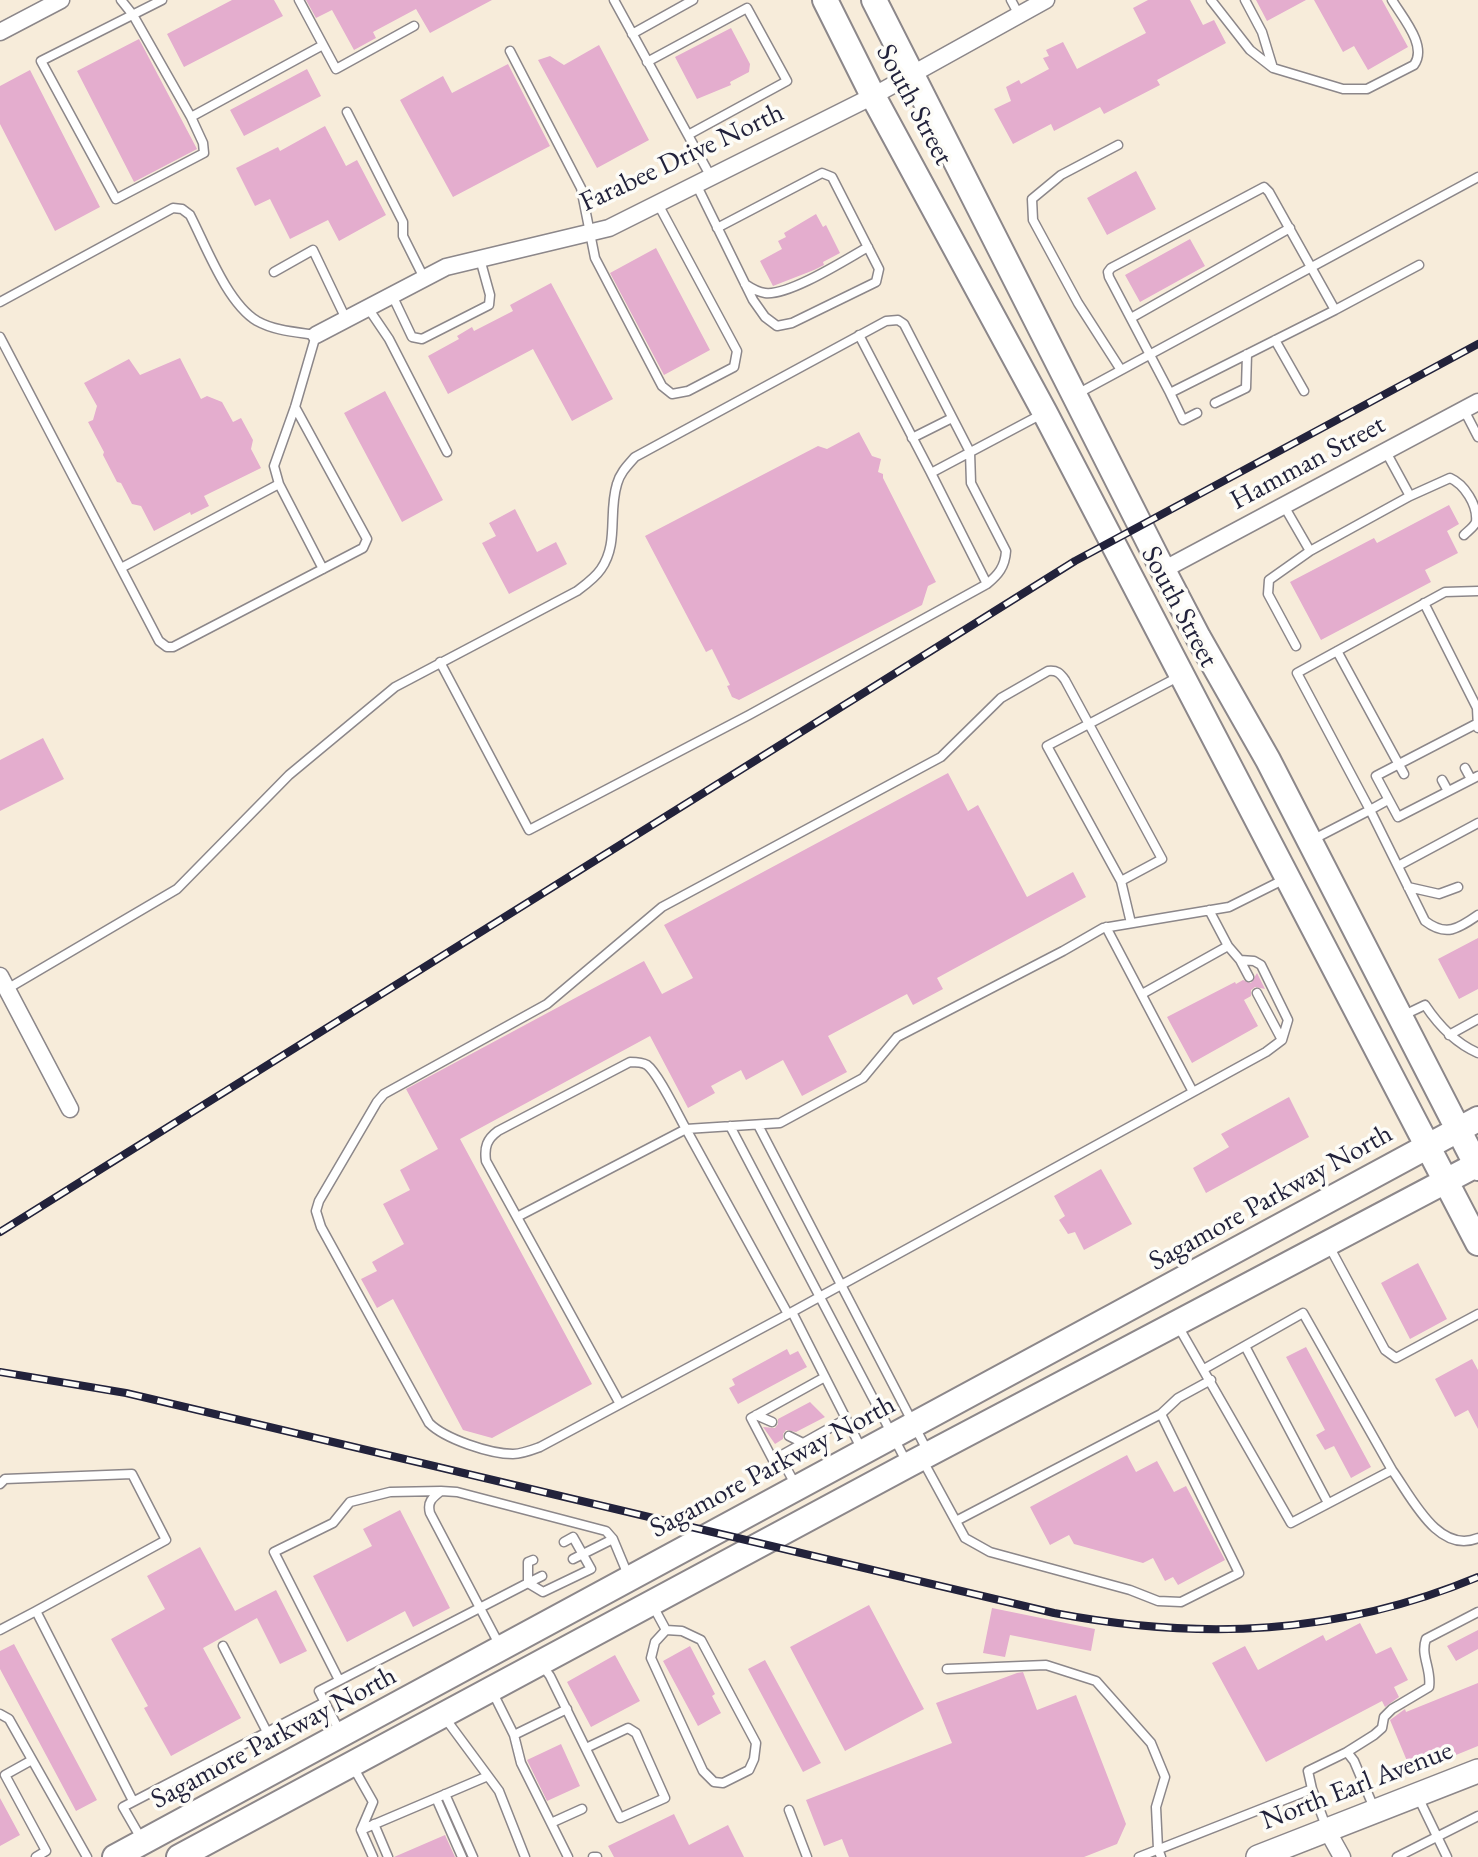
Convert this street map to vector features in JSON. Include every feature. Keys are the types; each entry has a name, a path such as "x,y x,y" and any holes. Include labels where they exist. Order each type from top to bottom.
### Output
{"main road":[{"name":"South Street","path":"825,0 873,96 1045,413 1478,1242"},
{"name":"South Street","path":"874,0 1198,637 1268,760 1400,1017 1468,1125 1478,1166"},
{"path":"1045,413 1075,395"},
{"name":"Sagamore Parkway North","path":"115,1857 1468,1125"},
{"path":"180,1857 920,1459 1478,1166"},
{"name":"North Earl Avenue","path":"1273,1854 1478,1771"}],"street":[{"path":"0,32 60,0"},
{"name":"Farabee Drive North","path":"316,335 446,267 609,228 873,96 1046,0"},
{"name":"Hamman Street","path":"1163,570 1471,406"},
{"path":"4,983 70,1109"},
{"path":"1327,1830 1342,1857"}],"lane":[{"path":"121,0 133,15 191,117 204,153 116,199 41,61 133,15 162,0"},
{"path":"299,0 336,69 414,26"},
{"path":"614,0 711,177"},
{"path":"632,34 693,0"},
{"path":"1011,0 1019,15"},
{"path":"1211,0 1250,50 1273,68 1343,89 1367,89 1414,65 1419,58 1419,48 1392,0"},
{"path":"1245,0 1262,32 1273,68"},
{"path":"647,62 747,8 787,81 688,135"},
{"path":"191,117 323,45"},
{"path":"510,51 581,188 595,258 662,386 672,394 688,391 734,367 737,351 658,204"},
{"path":"346,112 403,222 403,236 424,278"},
{"path":"1118,145 1061,175 1032,199 1033,220 1079,303 1121,370"},
{"path":"696,184 717,228 745,284 765,317 777,326 792,323 876,282 880,269 832,177 822,173 717,228"},
{"path":"1075,395 1478,177"},
{"path":"1197,413 1183,420 1109,277 1111,268 1264,187 1335,310"},
{"path":"0,302 173,208 183,209 190,215 235,302 257,320 282,331 316,335 274,467 279,484 323,569"},
{"path":"1131,318 1290,228"},
{"path":"745,284 767,293 777,292 794,286 868,247"},
{"path":"274,272 313,250 346,319"},
{"path":"392,295 412,337 422,339 489,305 490,295 480,259"},
{"path":"1170,393 1419,265"},
{"path":"368,308 388,340 447,452"},
{"path":"4,983 177,889 289,775 396,687 440,662 577,591 591,580 601,569 609,552 614,532 616,486 635,457 886,321 898,320 904,324 970,452 971,483 1006,551 1006,560 999,573 987,584 529,830 440,662"},
{"path":"859,335 987,584"},
{"path":"0,337 159,641 167,646 173,647 363,548 367,539 295,407"},
{"path":"1275,340 1304,391"},
{"path":"1215,403 1246,388 1247,354"},
{"path":"1471,406 1478,436"},
{"path":"931,473 1045,413"},
{"path":"912,438 952,418"},
{"path":"1386,452 1410,496"},
{"path":"1296,646 1268,594 1269,580 1310,551 1410,496 1450,478 1460,483 1468,493 1477,515 1475,524 1464,535"},
{"path":"121,568 279,484"},
{"path":"1284,506 1310,551"},
{"path":"1478,591 1445,592 1297,673 1425,920 1437,930 1451,930 1478,915"},
{"path":"1424,603 1477,708 1477,725 1376,776 1398,817 1475,777 1465,768"},
{"path":"1337,651 1404,774"},
{"path":"1121,881 1162,859 1059,673 1048,671 1001,698 941,757 662,907 547,1004 396,1086 377,1102 319,1201 316,1211 317,1219 429,1423 444,1435 492,1451 514,1455 541,1447 821,1297 1266,1052 1282,1040 1287,1020 1265,971 1254,961 1240,960"},
{"path":"1130,923 1121,881 1047,746 1181,675"},
{"path":"1449,738 1454,747"},
{"path":"1425,751 1430,760"},
{"path":"1442,780 1448,791"},
{"path":"1416,796 1421,805"},
{"path":"1309,841 1388,800"},
{"path":"1398,866 1478,823"},
{"path":"517,1217 686,1129 780,1123 863,1078 897,1037 1107,927 1229,907 1287,877"},
{"path":"1408,887 1439,894 1458,887"},
{"path":"1209,910 1228,946 1249,977"},
{"path":"1107,927 1193,1092"},
{"path":"1142,994 1228,946"},
{"path":"1257,993 1282,1040"},
{"path":"1400,1017 1425,1005 1449,1035 1478,1053"},
{"path":"1449,1035 1478,1019"},
{"path":"620,1404 486,1161 485,1151 491,1136 520,1119 630,1062 638,1062 648,1066 655,1075 790,1313 864,1452"},
{"path":"758,1125 842,1285 903,1431 920,1459"},
{"path":"730,1126 821,1297 965,1538 990,1552 1130,1590 1158,1601 1181,1602 1239,1573 1161,1414"},
{"path":"1327,1244 1385,1350 1396,1358 1478,1314"},
{"path":"1204,1368 1303,1313 1392,1470 1431,1525 1448,1538 1468,1542 1478,1538"},
{"path":"1177,1323 1290,1523 1392,1470"},
{"path":"1245,1346 1328,1503"},
{"path":"825,1377 751,1418 773,1460 846,1419"},
{"path":"956,1521 1161,1414 1178,1398 1211,1380"},
{"path":"757,1415 772,1422"},
{"path":"789,1436 803,1443"},
{"path":"780,1456 797,1489"},
{"path":"0,1484 5,1479 132,1474 166,1540 0,1630"},
{"path":"339,1680 274,1552 333,1523 350,1502 390,1492 457,1492 606,1531 613,1539 629,1577"},
{"path":"441,1492 428,1505 430,1513 500,1648"},
{"path":"528,1583 544,1592 591,1569 573,1537 564,1542"},
{"path":"573,1559 613,1539"},
{"path":"528,1583 528,1562 533,1560"},
{"path":"342,1736 319,1691 542,1576"},
{"path":"652,1603 666,1630"},
{"path":"36,1611 133,1801"},
{"path":"1327,1830 1308,1771 1374,1735 1382,1728 1384,1717 1392,1709 1429,1687 1431,1677 1422,1649 1426,1639 1478,1612"},
{"path":"666,1630 682,1631 701,1640 756,1743 749,1770 723,1783 713,1782 703,1772 651,1658 655,1642 666,1630"},
{"path":"223,1646 267,1732"},
{"path":"540,1663 567,1709 620,1818 665,1798 636,1733 628,1728 586,1748"},
{"path":"947,1669 1046,1665 1096,1681 1151,1743 1165,1777 1156,1807 1160,1853"},
{"path":"491,1689 514,1735 522,1763 568,1857"},
{"path":"143,1842 123,1807 325,1702"},
{"path":"514,1735 567,1709"},
{"path":"0,1714 9,1719 88,1857"},
{"path":"443,1715 499,1791 525,1857"},
{"path":"1347,1752 1354,1761 1375,1811"},
{"path":"32,1760 5,1775 46,1851 36,1857"},
{"path":"352,1764 373,1802 361,1830 373,1857"},
{"path":"361,1830 488,1776"},
{"path":"1139,1857 1160,1853 1312,1789"},
{"path":"1417,1794 1447,1857"},
{"path":"441,1796 462,1857"},
{"path":"441,1796 472,1857"},
{"path":"551,1823 582,1809"},
{"path":"789,1810 807,1857"},
{"path":"1397,1857 1478,1816"},
{"path":"374,1824 388,1857"}],"building":[{"path":"232,0 274,0 283,16 184,67 167,34"},
{"path":"306,0 492,0 430,33 416,9 373,32 376,38 354,50 332,10 316,18"},
{"path":"1148,0 1190,0 1203,25 1214,20 1226,43 1157,80 1160,85 1104,114 1100,107 1054,131 1051,124 1013,144 994,109 1011,101 1006,87 1019,80 1021,84 1049,69 1043,58 1049,56 1046,50 1063,42 1077,69 1146,33 1133,8"},
{"path":"1256,0 1306,0 1267,21"},
{"path":"1314,0 1382,0 1408,47 1368,70 1354,46 1343,52"},
{"path":"731,28 750,64 749,72 730,82 731,85 697,99 675,57"},
{"path":"139,39 197,149 134,182 77,71"},
{"path":"599,45 649,140 597,168 538,60 550,56 564,65"},
{"path":"508,64 550,146 453,197 400,100 443,76 452,93"},
{"path":"307,69 321,96 244,136 230,110"},
{"path":"30,70 100,207 55,231 0,124 0,86"},
{"path":"325,126 346,166 357,160 386,215 339,241 328,220 290,239 270,199 255,206 236,168 278,147 280,151"},
{"path":"1136,171 1156,209 1107,235 1087,198"},
{"path":"816,214 823,227 826,225 840,253 814,270 773,286 760,261 782,249 778,241 786,237 784,233"},
{"path":"1190,239 1205,266 1140,302 1125,275"},
{"path":"656,248 710,350 664,375 610,273"},
{"path":"551,283 613,399 572,421 533,349 448,394 428,356 459,339 457,336 472,327 474,331 513,311 510,305"},
{"path":"180,358 201,399 207,396 222,402 233,422 241,418 253,440 251,449 261,468 204,496 209,506 191,515 190,512 154,531 141,506 132,504 121,483 117,482 103,455 104,452 88,422 93,420 97,406 84,383 129,359 140,375"},
{"path":"385,391 443,500 402,522 344,413"},
{"path":"859,432 872,456 881,459 878,472 883,474 936,582 928,586 922,605 739,700 732,697 727,686 730,685 712,649 706,652 645,536 818,446 827,449"},
{"path":"1449,505 1459,524 1447,531 1458,553 1425,570 1431,582 1321,640 1290,582 1374,538 1377,543"},
{"path":"515,509 537,552 556,542 567,564 509,594 482,543 496,536 489,523"},
{"path":"43,738 64,779 0,811 0,760"},
{"path":"948,773 968,811 978,805 1027,897 1073,872 1086,897 937,978 943,989 913,1005 907,994 828,1036 847,1072 802,1096 783,1060 746,1080 741,1070 711,1086 715,1093 688,1108 650,1036 460,1139 592,1384 492,1438 463,1430 393,1299 377,1308 361,1279 377,1271 372,1262 404,1244 383,1204 410,1190 400,1170 438,1149 406,1089 644,961 662,994 693,978 664,925"},
{"path":"1478,938 1478,989 1459,999 1438,959"},
{"path":"1257,973 1265,989 1255,987 1251,990 1251,996 1244,1000 1258,1026 1192,1063 1167,1017 1235,982 1236,984 1243,980 1251,983"},
{"path":"1289,1097 1309,1137 1206,1193 1193,1168 1229,1147 1221,1134"},
{"path":"1101,1169 1132,1224 1084,1250 1075,1232 1068,1234 1059,1220 1065,1216 1054,1196"},
{"path":"1418,1263 1447,1319 1410,1339 1381,1283"},
{"path":"1306,1347 1371,1467 1351,1478 1334,1446 1325,1450 1316,1435 1325,1430 1286,1357"},
{"path":"787,1349 790,1355 798,1351 807,1367 738,1404 729,1388 735,1385 732,1379"},
{"path":"1472,1359 1478,1370 1478,1429 1468,1410 1455,1417 1435,1379"},
{"path":"810,1402 825,1417 796,1432 786,1430 783,1439 775,1444 763,1427 775,1428 778,1419"},
{"path":"1127,1455 1136,1472 1157,1461 1174,1492 1186,1486 1225,1560 1178,1585 1173,1577 1165,1581 1153,1558 1143,1563 1074,1544 1069,1535 1050,1545 1030,1507"},
{"path":"400,1510 450,1608 413,1627 405,1611 347,1642 313,1576 372,1546 363,1529"},
{"path":"200,1547 235,1611 276,1590 307,1651 280,1664 257,1618 203,1648 241,1718 171,1756 144,1708 148,1706 111,1639 165,1609 147,1576"},
{"path":"869,1605 924,1709 845,1751 790,1647"},
{"path":"992,1608 1095,1629 1091,1651 1010,1635 1005,1657 983,1653"},
{"path":"1360,1623 1376,1654 1391,1647 1408,1680 1394,1687 1399,1697 1385,1707 1382,1701 1266,1762 1212,1663 1245,1646 1258,1670 1323,1635 1326,1641"},
{"path":"1478,1630 1478,1649 1456,1661 1447,1646"},
{"path":"14,1644 97,1800 76,1811 0,1669 0,1651"},
{"path":"690,1646 715,1694 712,1696 721,1713 698,1726 663,1661"},
{"path":"615,1655 640,1701 591,1727 567,1682"},
{"path":"765,1660 821,1763 803,1772 748,1669"},
{"path":"1023,1672 1037,1710 1076,1695 1126,1824 1117,1844 1084,1857 849,1857 842,1839 824,1846 806,1800 952,1743 936,1703"},
{"path":"1478,1683 1478,1746 1412,1773 1390,1720 1405,1709 1406,1712"},
{"path":"561,1744 580,1786 547,1801 527,1760"},
{"path":"0,1798 20,1835 0,1846"},
{"path":"674,1814 689,1845 728,1825 744,1857 614,1857 608,1846"},
{"path":"445,1835 455,1857 394,1857"}],"railway":[{"path":"0,1232 1075,561 1478,344"},
{"path":"0,1372 126,1393 1054,1613 1109,1622 1216,1629 1322,1621 1374,1611 1478,1577"}]}
